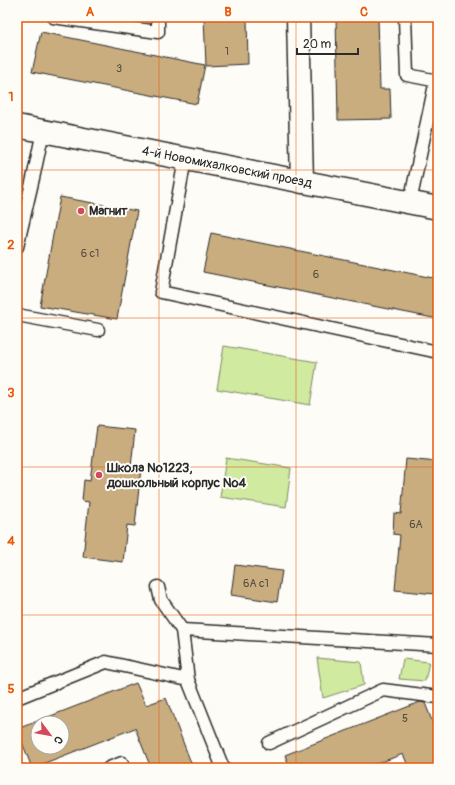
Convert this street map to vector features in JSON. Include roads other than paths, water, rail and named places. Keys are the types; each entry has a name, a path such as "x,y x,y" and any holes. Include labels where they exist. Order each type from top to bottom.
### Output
{"street":[{"path":"298,17 302,182"},
{"name":"4-й Новомихалковский проезд","path":"17,126 438,208"}],"lane":[{"path":"52,17 158,32 158,17"},
{"path":"405,17 407,75 437,81 410,202"},
{"path":"17,247 43,131"},
{"path":"185,159 161,292 438,352"},
{"path":"17,315 98,330"},
{"path":"158,587 161,600 182,630 188,680 223,768"},
{"path":"182,630 438,645"},
{"path":"17,698 106,662 188,680"},
{"path":"269,743 383,690 438,697"},
{"path":"109,768 122,763 124,768"}],"place":[{"name":"Магнит","path":"81,211"},
{"name":"Школа №1223, дошкольный корпус №4","path":"99,475"}]}
